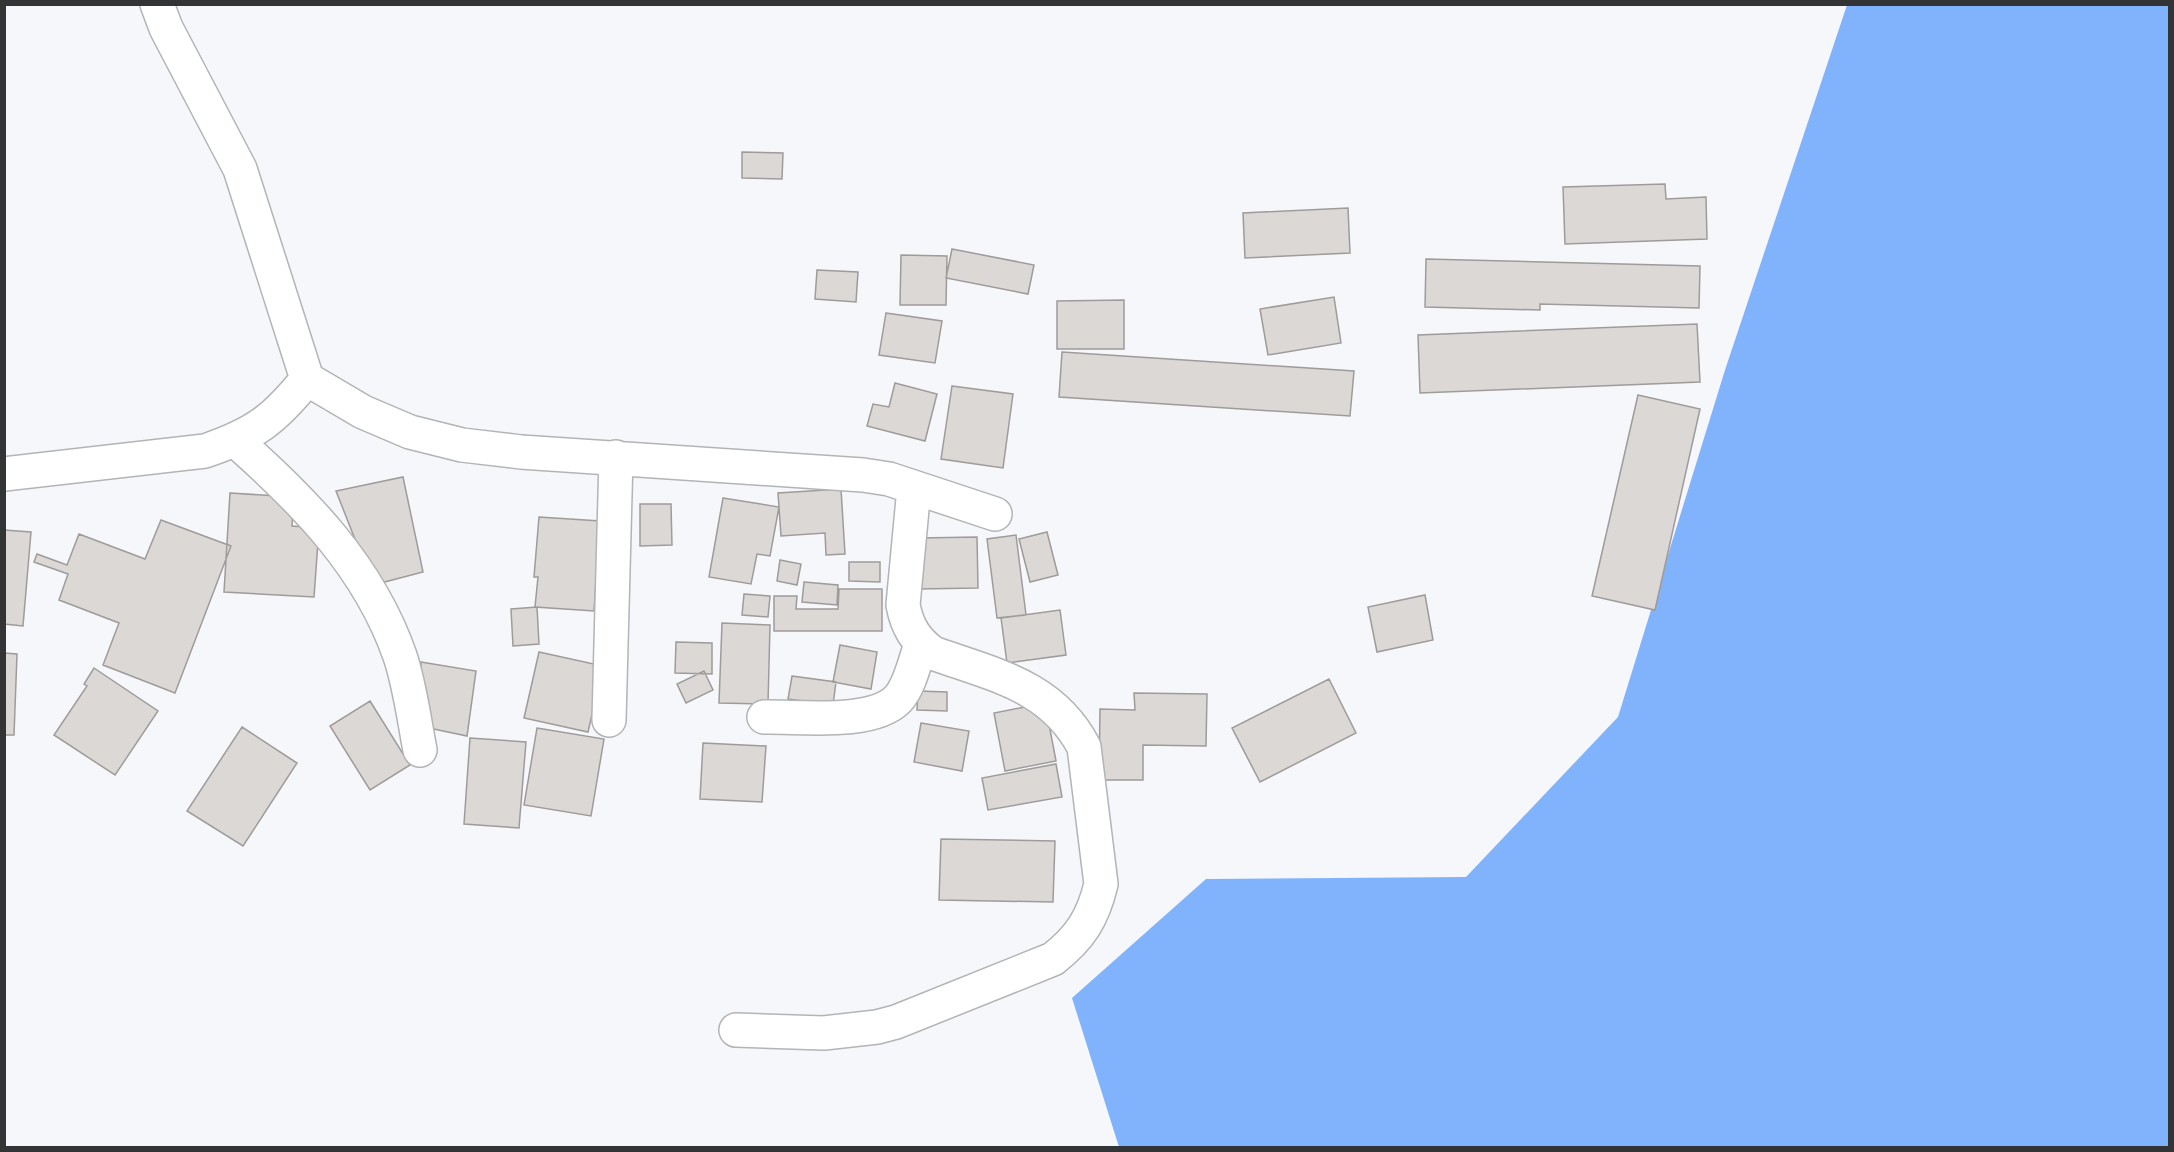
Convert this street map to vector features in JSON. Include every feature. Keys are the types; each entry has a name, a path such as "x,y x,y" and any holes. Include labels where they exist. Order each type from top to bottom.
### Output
{"street":[{"path":"157,4 166,28 240,169 307,379 363,412 410,432 472,446 863,475 914,488 995,514"},
{"path":"4,474 205,451 237,441 282,411 307,379"},
{"path":"237,441 307,507 336,541 362,578 384,616 401,658 420,750"},
{"path":"609,720 616,457"},
{"path":"736,1030 848,1033 896,1022 1053,959 1071,945 1086,927 1096,907 1101,884 1084,747 1074,728 1043,697 1024,686 933,653 921,644 906,620 903,605 914,488"},
{"path":"764,717 858,716 888,706 899,698 921,644"}],"shaded area":[{"path":"1847,5 2169,5 2169,1147 1119,1147 1072,998 1206,879 1466,877 1618,717 1725,370"}],"building":[{"path":"742,152 783,153 782,179 742,178"},
{"path":"1665,184 1666,199 1706,197 1707,239 1565,244 1563,187"},
{"path":"1348,208 1350,253 1245,258 1243,213"},
{"path":"952,249 1034,265 1028,294 946,278"},
{"path":"901,255 947,256 946,305 900,305"},
{"path":"1426,259 1700,266 1699,308 1540,304 1540,310 1425,307"},
{"path":"817,270 858,272 856,302 815,299"},
{"path":"1334,297 1341,343 1268,355 1260,309"},
{"path":"1124,300 1124,349 1057,349 1057,301"},
{"path":"886,313 942,321 935,363 879,355"},
{"path":"1697,324 1700,382 1420,393 1418,335"},
{"path":"1062,352 1354,371 1350,416 1059,397"},
{"path":"895,383 937,394 925,441 867,426 873,404 889,407"},
{"path":"952,386 1013,394 1003,468 941,459"},
{"path":"1638,395 1700,409 1655,610 1592,596"},
{"path":"403,477 423,572 373,585 336,491"},
{"path":"841,489 845,554 826,555 825,533 781,536 778,493"},
{"path":"230,493 294,497 292,526 319,528 314,597 224,592"},
{"path":"723,498 779,507 770,556 757,554 751,584 709,577"},
{"path":"640,504 671,504 672,545 640,546"},
{"path":"539,517 600,521 594,611 535,607 538,577 534,577"},
{"path":"161,520 231,546 175,693 103,665 119,623 59,600 68,574 34,562 37,554 67,565 79,534 145,559"},
{"path":"4,530 31,532 23,626 4,624"},
{"path":"1047,532 1058,575 1030,582 1019,539"},
{"path":"1016,535 1026,615 997,618 987,539"},
{"path":"977,537 978,588 918,589 918,538"},
{"path":"780,560 801,564 797,585 777,581"},
{"path":"849,562 880,562 880,582 849,581"},
{"path":"804,582 838,585 837,605 802,602"},
{"path":"839,589 882,589 882,631 774,631 774,596 797,596 796,609 838,609"},
{"path":"744,594 770,596 768,617 742,615"},
{"path":"1425,595 1433,640 1377,652 1368,607"},
{"path":"537,607 539,644 513,646 511,609"},
{"path":"1060,610 1066,655 1007,663 1001,618"},
{"path":"722,623 770,625 768,704 719,703"},
{"path":"676,642 712,643 712,674 675,673"},
{"path":"840,645 877,652 871,689 833,682"},
{"path":"539,652 603,666 588,732 524,718"},
{"path":"4,653 17,654 14,735 4,735"},
{"path":"421,662 476,671 467,736 419,726"},
{"path":"94,668 158,711 115,775 54,735 87,686 84,684"},
{"path":"704,671 713,690 686,703 677,684"},
{"path":"792,676 836,682 833,705 788,699"},
{"path":"1329,679 1356,733 1260,782 1232,728"},
{"path":"918,691 947,692 947,711 917,710"},
{"path":"1134,693 1207,694 1206,746 1143,745 1143,780 1099,780 1100,709 1135,710"},
{"path":"370,701 410,765 370,790 330,726"},
{"path":"1045,703 1056,761 1005,771 994,713"},
{"path":"921,723 969,731 962,771 914,762"},
{"path":"242,727 297,763 243,846 187,811"},
{"path":"537,728 604,739 591,816 524,805"},
{"path":"470,738 526,742 519,828 464,824"},
{"path":"703,743 766,746 762,802 700,799"},
{"path":"1056,764 1062,797 988,810 982,778"},
{"path":"941,839 1055,841 1053,902 939,900"}]}
